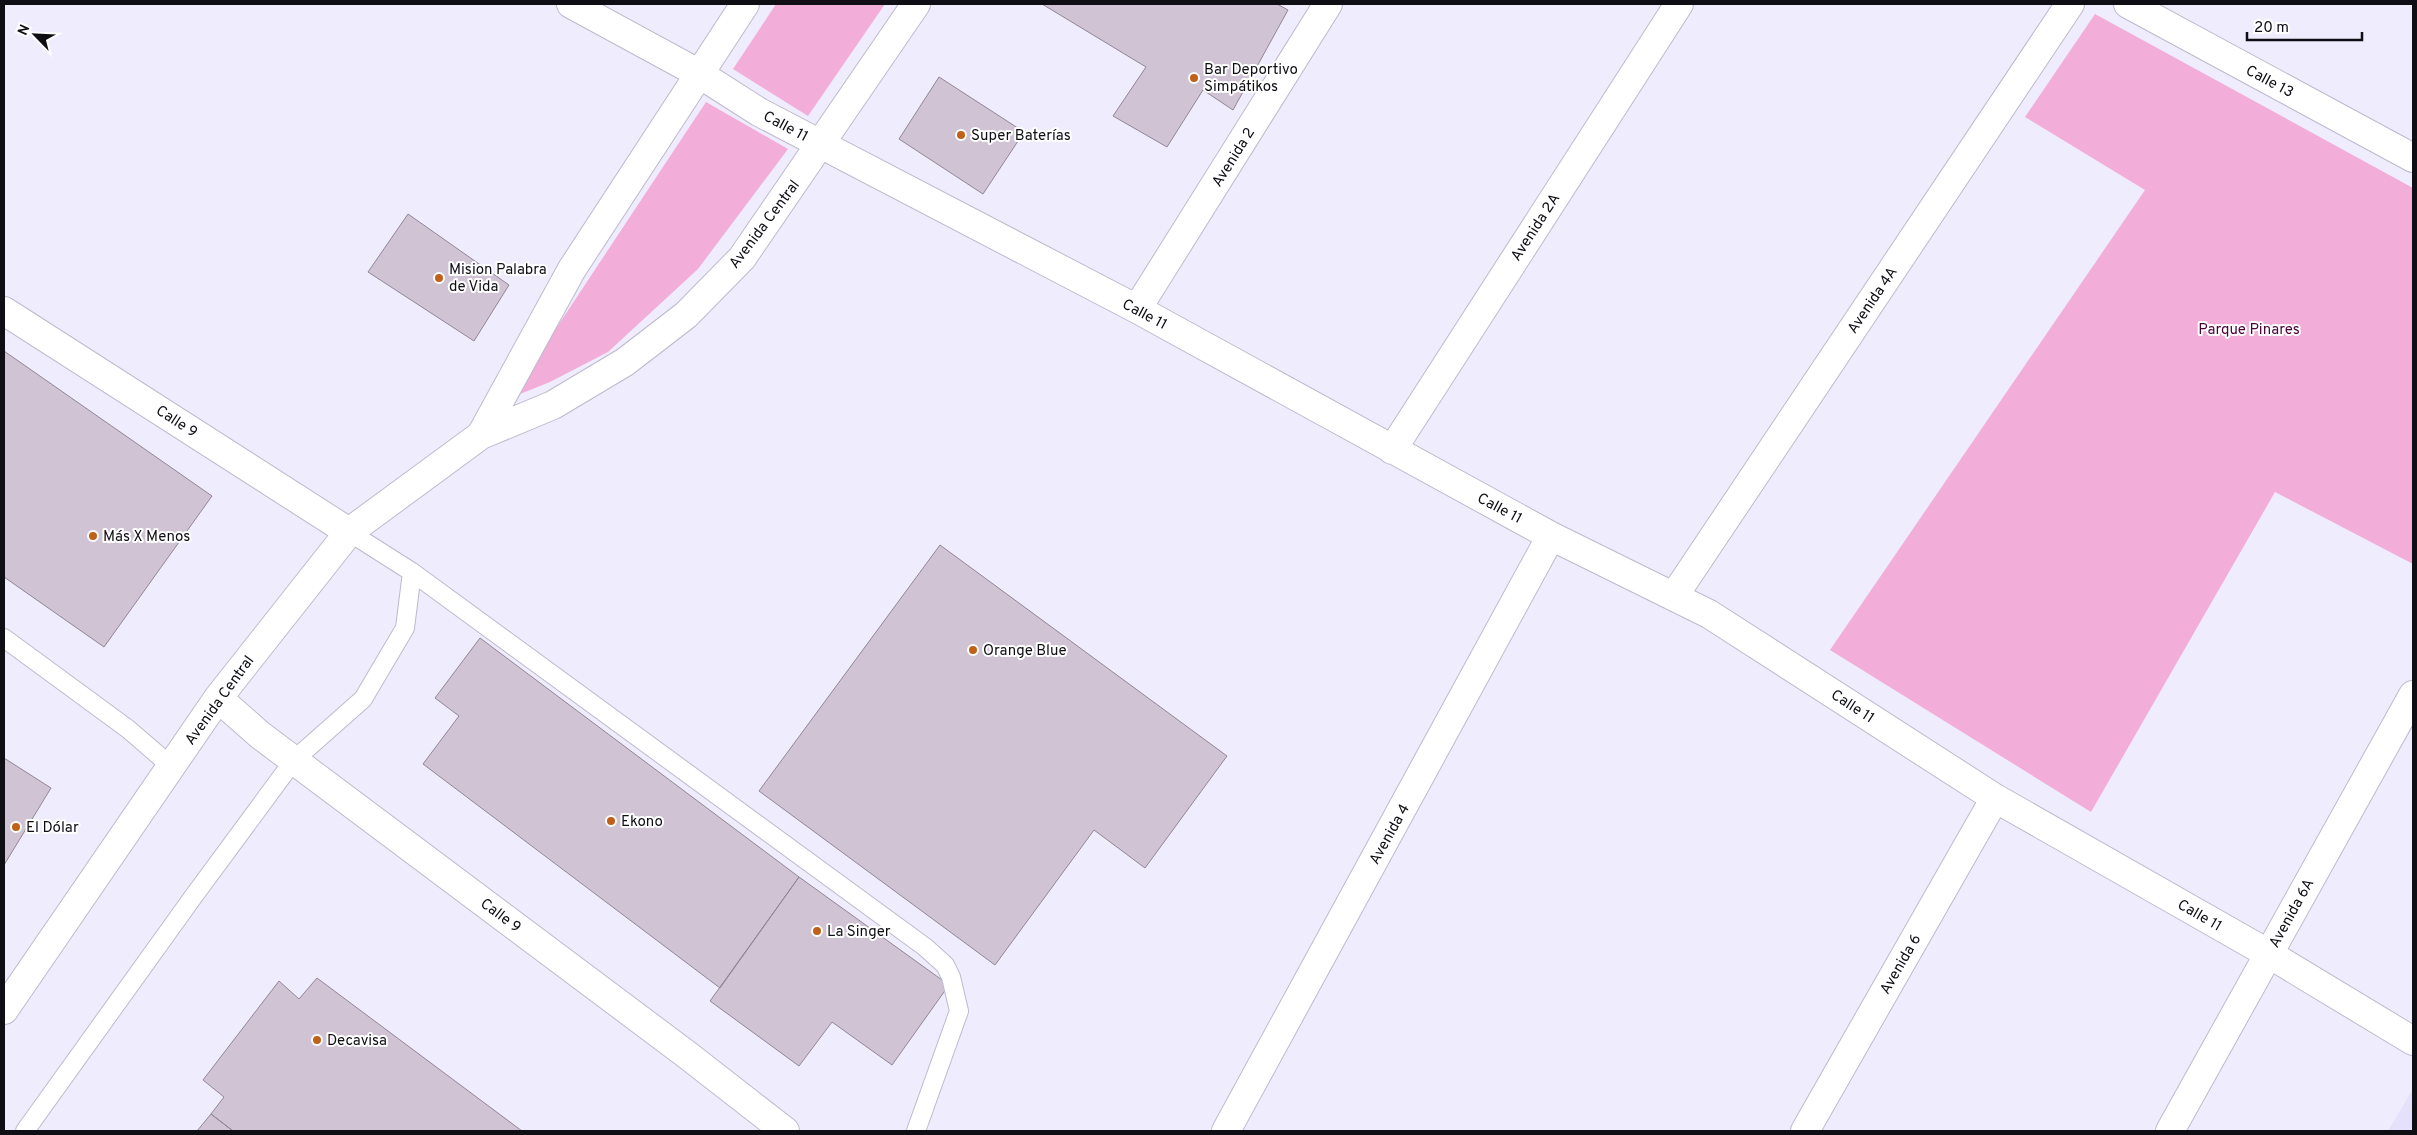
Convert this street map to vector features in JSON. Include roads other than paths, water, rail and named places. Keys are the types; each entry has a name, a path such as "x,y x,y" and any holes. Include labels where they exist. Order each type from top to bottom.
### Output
{"street":[{"name":"Calle 11","path":"571,4 698,73 760,112 1137,310 1551,536 1709,614 1995,798 2269,954 2413,1041"},
{"name":"Avenida Central","path":"481,435 572,269 698,73 745,4"},
{"name":"Avenida Central","path":"4,1010 218,698 349,532 481,435 553,405 625,362 686,315 742,258 822,145 916,4"},
{"name":"Avenida 2","path":"1137,310 1328,4"},
{"name":"Avenida 2A","path":"1392,450 1679,4"},
{"name":"Avenida 4A","path":"1674,596 2070,4"},
{"name":"Calle 13","path":"2128,4 2413,158"},
{"name":"Calle 9","path":"4,311 349,532"},
{"name":"Avenida 4","path":"1226,1131 1551,536"},
{"name":"Avenida 6A","path":"2170,1131 2413,695"},
{"name":"Calle 9","path":"218,698 260,735 686,1054 785,1131"},
{"name":"Avenida 6","path":"1805,1131 1995,798"}],"lane":[{"path":"349,532 412,572 925,948 944,965 955,988 959,1011 916,1131"},
{"path":"26,1131 193,897 294,760 363,699 405,628 412,572"},
{"path":"4,638 128,729 171,766"}],"place":[{"name":"Bar Deportivo Simpátikos","path":"1194,78"},
{"name":"Super Baterías","path":"961,135"},
{"name":"Mision Palabra de Vida","path":"439,278"},
{"name":"Más X Menos","path":"93,536"},
{"name":"Orange Blue","path":"973,650"},
{"name":"Ekono","path":"611,821"},
{"name":"El Dólar","path":"16,827"},
{"name":"La Singer","path":"817,931"},
{"name":"Decavisa","path":"317,1040"}],"park label":[{"name":"Parque Pinares","path":"2249,329"}]}
